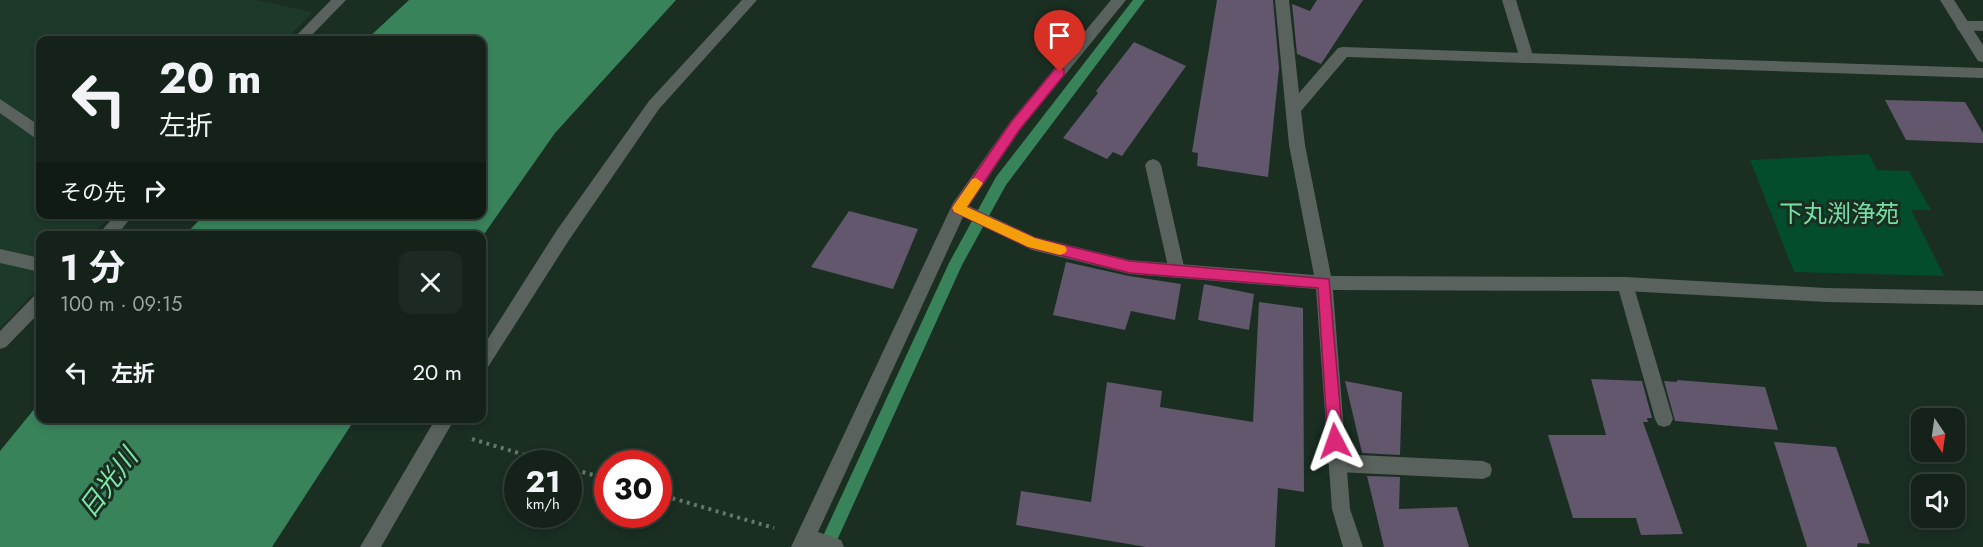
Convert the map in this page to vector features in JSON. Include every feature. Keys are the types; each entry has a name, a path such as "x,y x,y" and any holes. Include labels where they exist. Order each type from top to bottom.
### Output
{"street":[{"path":"303,36 339,0"},
{"path":"486,356 563,236 654,105 750,0"},
{"path":"834,547 806,541 963,211 1015,126 1119,0"},
{"path":"1282,0 1297,145 1324,283 1341,509 1353,547"},
{"path":"1509,0 1527,59"},
{"path":"1947,0 1983,57"},
{"path":"1964,26 1983,26"},
{"path":"1293,110 1342,52 1983,73"},
{"path":"0,105 36,131"},
{"path":"1153,165 1177,271"},
{"path":"963,211 1043,245 1130,267 1324,283 1625,284 1826,295 1983,298"},
{"path":"110,231 121,219"},
{"path":"0,256 36,265"},
{"path":"1625,284 1664,419"},
{"path":"0,342 36,305"},
{"path":"370,547 443,423"},
{"path":"1337,463 1483,470"}],"path":[{"path":"472,439 509,450"},
{"path":"672,498 806,541"}],"shaded area":[{"path":"0,0 257,0 313,12 289,36 36,36 36,219 108,219 95,231 36,231 36,291 0,328"}],"green space":[{"name":"下丸渕浄苑","path":"1869,154 1877,170 1909,171 1931,210 1911,210 1944,276 1794,272 1750,160"}],"water":[{"path":"409,0 676,0 555,133 486,231 189,231 200,219 486,219 486,36 370,36"},
{"name":"日光川","path":"36,407 36,423 352,423 272,547 0,547 0,451"}],"building":[{"path":"1217,0 1273,0 1279,68 1268,177 1197,166 1198,153 1192,152"},
{"path":"1317,0 1363,0 1321,64 1297,54 1292,4 1310,11"},
{"path":"1134,42 1186,66 1122,156 1113,152 1107,159 1063,138"},
{"path":"1885,100 1965,102 1983,133 1983,143 1906,140"},
{"path":"849,211 918,229 893,289 811,267"},
{"path":"1066,262 1129,276 1181,284 1175,320 1131,311 1125,330 1053,315"},
{"path":"1204,284 1254,294 1249,330 1198,320"},
{"path":"1259,302 1303,308 1304,492 1278,488 1275,547 1146,547 1016,525 1021,491 1091,502 1107,382 1162,391 1160,407 1253,422"},
{"path":"1591,379 1642,381 1652,418 1647,418 1648,422 1643,422 1683,534 1641,535 1636,518 1573,518 1548,435 1606,435"},
{"path":"1677,380 1765,387 1778,430 1675,421 1664,381 1677,382"},
{"path":"1345,381 1402,392 1400,455 1362,453"},
{"path":"1774,442 1836,447 1870,544 1858,543 1857,547 1807,547"},
{"path":"1367,476 1400,477 1399,509 1457,507 1469,547 1384,547"}],"waterway":[{"path":"826,547 956,263 1001,181 1139,0"}],"slow traffic":[{"path":"976,183 959,208 1032,243 1060,250"}],"route":[{"path":"1060,72 1015,126 959,208 1032,243 1130,267 1324,283 1335,441"}]}
